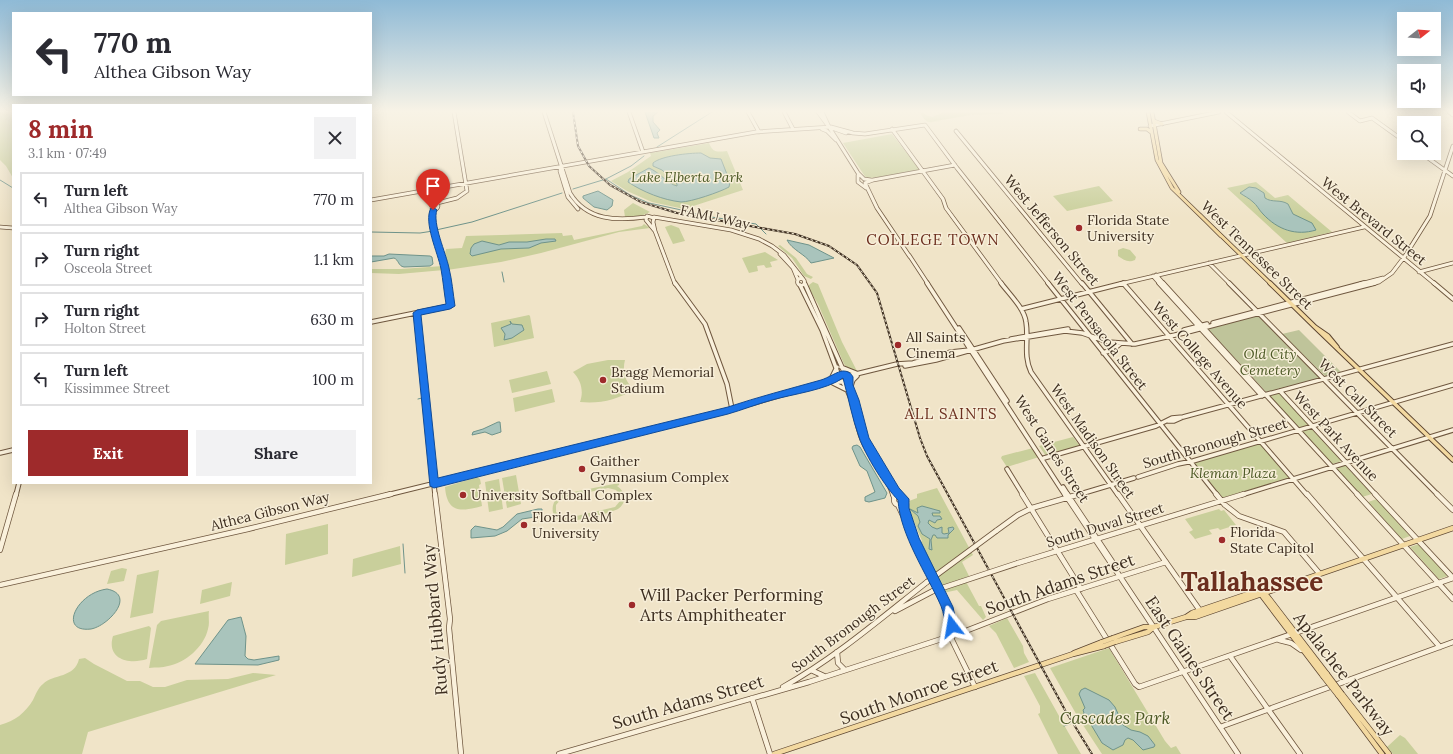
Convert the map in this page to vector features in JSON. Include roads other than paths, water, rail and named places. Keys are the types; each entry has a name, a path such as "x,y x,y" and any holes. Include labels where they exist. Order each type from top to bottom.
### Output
{"main road":[{"name":"West Tennessee Street","path":"1154,147 1161,170 1172,188 1199,214 1205,222 1315,327 1319,328 1453,460"},
{"name":"West Tennessee Street","path":"1158,147 1163,167 1182,198"},
{"name":"South Monroe Street","path":"774,754 1073,654 1082,649 1149,632 1154,627 1186,617 1194,617 1201,612 1251,593 1262,592 1453,528"},
{"name":"Apalachee Parkway","path":"1262,592 1340,695 1389,754"},
{"name":"Apalachee Parkway","path":"1294,634 1309,658 1325,675"},
{"name":"Apalachee Parkway","path":"1371,734 1382,754"}],"street":[{"path":"432,207 465,195 467,191 460,147"},
{"name":"FAMU Way","path":"555,147 568,197 581,211 592,216 606,219 623,221 647,219 664,220 730,231 755,238 770,246 782,256 794,271 798,280 797,283 800,285 809,301 838,364 846,374 849,391 864,442 890,488 894,497 894,502 898,504 948,609 952,622 952,636 954,644 975,687"},
{"path":"641,147 643,152"},
{"path":"372,200 671,147"},
{"path":"842,147 858,173 865,181"},
{"path":"906,147 944,200 947,210 1021,309 1027,322 1026,346 1017,340"},
{"name":"West Pensacola Street","path":"942,147 1221,501 1229,510 1276,528 1288,535 1319,573"},
{"name":"West Jefferson Street","path":"969,147 1132,344"},
{"name":"West Brevard Street","path":"1268,147 1453,299"},
{"path":"839,376 846,374 858,374 897,366 915,365 1009,340 1068,331 1088,334 1108,342 1132,344 1291,303 1376,283 1391,274 1430,216 1453,147"},
{"path":"1431,160 1453,176"},
{"path":"858,173 858,180 865,181 955,165"},
{"name":"West Gaines Street","path":"858,180 858,182 867,190"},
{"path":"861,184 865,181"},
{"name":"West Gaines Street","path":"865,181 867,190 879,212 972,349 1120,577"},
{"path":"430,195 434,189"},
{"path":"372,322 450,306 445,268 434,230 430,195 427,191"},
{"name":"FAMU Way","path":"647,219 650,216 653,219 733,230 759,238 784,254 805,281 806,288 838,364 839,379 849,391"},
{"path":"647,219 655,231"},
{"path":"653,219 655,231 676,287 705,324 727,384 732,409"},
{"path":"0,227 12,228"},
{"path":"1021,309 1123,283 1364,227"},
{"name":"West Call Street","path":"1209,263 1453,510"},
{"path":"1419,272 1453,263"},
{"name":"West Park Avenue","path":"1154,276 1251,382 1363,500 1453,599"},
{"path":"798,280 803,279"},
{"name":"West College Avenue","path":"1123,283 1440,647"},
{"path":"800,285 805,284"},
{"name":"Rudy Hubbard Way","path":"417,313 434,483 450,619 449,628 461,754"},
{"path":"1009,340 1017,340 1027,337"},
{"path":"1103,352 1114,349 1120,344"},
{"path":"1044,458 1228,404 1453,344"},
{"name":"West Madison Street","path":"1026,346 1026,355 1031,371 1201,612"},
{"path":"838,364 845,370 858,374 853,380 849,391 830,381 838,364"},
{"path":"842,381 848,380 858,374"},
{"name":"Althea Gibson Way","path":"0,585 244,530 732,409 771,396 830,381 839,376"},
{"name":"Althea Gibson Way","path":"830,381 842,381"},
{"name":"South Bronough Street","path":"774,690 792,682 837,652 889,614 927,582 996,531 1018,515 1032,508 1136,478 1178,464 1190,462 1453,385"},
{"name":"West Park Avenue","path":"1280,391 1453,578"},
{"name":"West Gaines Street","path":"1005,401 1044,458 1068,497"},
{"name":"South Duval Street","path":"889,614 933,592 1018,562 1453,430"},
{"name":"FAMU Way","path":"867,449 903,499 914,539"},
{"path":"0,453 12,450"},
{"path":"1007,469 1058,550 1078,589 1135,685 1139,688 1453,578"},
{"path":"0,550 19,484"},
{"path":"894,497 900,496"},
{"path":"898,504 903,503"},
{"name":"South Adams Street","path":"559,754 845,670 952,636 1026,607 1078,589 1166,562"},
{"name":"East Gaines Street","path":"1120,577 1238,754"},
{"path":"1276,640 1292,643 1309,658"},
{"path":"1220,727 1453,642"},
{"path":"837,652 837,663 845,670"},
{"path":"1230,656 1300,754"},
{"path":"811,670 819,675 825,676"},
{"path":"752,698 770,754"}],"water":[{"path":"701,153 710,158 721,159 730,182 729,187 705,196 681,202 653,195 628,182 629,179 649,168 670,183 677,186 677,184 662,170 653,166 653,163 662,158 682,154"},
{"path":"1249,187 1256,188 1264,193 1265,198 1288,204 1293,214 1312,223 1316,230 1309,232 1294,232 1281,228 1269,220 1250,199 1240,193"},
{"path":"598,191 613,200 612,206 607,210 594,207 583,198 583,196"},
{"path":"555,239 556,241 541,243 529,248 501,249 472,256 470,254 471,248 474,244 482,241 499,245 509,242 527,242"},
{"path":"787,240 809,245 834,258 811,263 792,247"},
{"path":"389,254 430,256 432,257 433,264 430,266 404,267 394,258 372,262 372,256 384,256"},
{"path":"510,321 512,324 522,325 524,330 512,338 504,340 505,334 501,328 511,324"},
{"path":"500,422 501,432 492,435 485,432 472,435 473,432"},
{"path":"857,445 860,447 887,493 885,498 869,502 865,501 865,497 875,492 867,471 860,466 852,448 853,446"},
{"path":"922,506 940,511 940,513 932,513 933,516 940,516 942,519 937,520 935,523 929,520 928,523 932,527 937,529 942,527 942,533 944,534 949,533 948,528 953,527 954,529 948,535 948,538 937,538 933,535 931,540 932,550 929,549 930,539 922,534 918,526 920,522 918,516 910,509 918,513 917,508"},
{"path":"542,509 542,516 522,519 507,531 495,536 471,538 471,530 475,526 497,530 503,527 517,514"},
{"path":"107,589 116,592 120,597 120,604 111,617 98,627 91,629 81,629 75,625 73,619 80,604 96,592"},
{"path":"241,617 246,636 245,656 248,659 254,660 279,656 279,660 258,665 195,664 228,620"},
{"path":"1085,688 1109,700 1115,707 1123,725 1131,730 1148,736 1155,745 1154,747 1143,750 1133,740 1128,738 1125,740 1123,745 1113,750 1102,743 1090,723 1086,722 1082,716 1085,708 1079,694 1081,690"}],"waterway":[{"path":"606,179 631,166 644,156"},
{"path":"573,189 606,179"},
{"path":"606,179 630,195 649,203 699,215 756,224 766,234"},
{"path":"0,180 12,187"},
{"path":"436,230 472,222 562,193"},
{"path":"372,232 420,233 433,231"},
{"path":"502,272 504,282"},
{"path":"418,399 422,398"},
{"path":"403,544 405,573"},
{"path":"1064,726 1081,720"}],"railway":[{"path":"579,147 589,166 610,185 641,202 677,213 795,234 829,246 857,265 877,293 920,438 927,456 1065,710 1092,754"}],"place":[{"name":"Florida State University","path":"1079,228"},
{"name":"All Saints Cinema","path":"898,345"},
{"name":"Bragg Memorial Stadium","path":"603,380"},
{"name":"Gaither Gymnasium Complex","path":"582,469"},
{"name":"University Softball Complex","path":"463,495"},
{"name":"Florida A&M University","path":"524,525"},
{"name":"Florida State Capitol","path":"1222,540"},
{"name":"Will Packer Performing Arts Amphitheater","path":"632,605"}],"district":[{"name":"COLLEGE TOWN","path":"933,240"},
{"name":"ALL SAINTS","path":"951,414"},
{"name":"Tallahassee","path":"1252,582"}],"park label":[{"name":"Lake Elberta Park","path":"687,177"},
{"name":"Old City Cemetery","path":"1270,362"},
{"name":"Kleman Plaza","path":"1233,473"},
{"name":"Cascades Park","path":"1115,718"}]}
